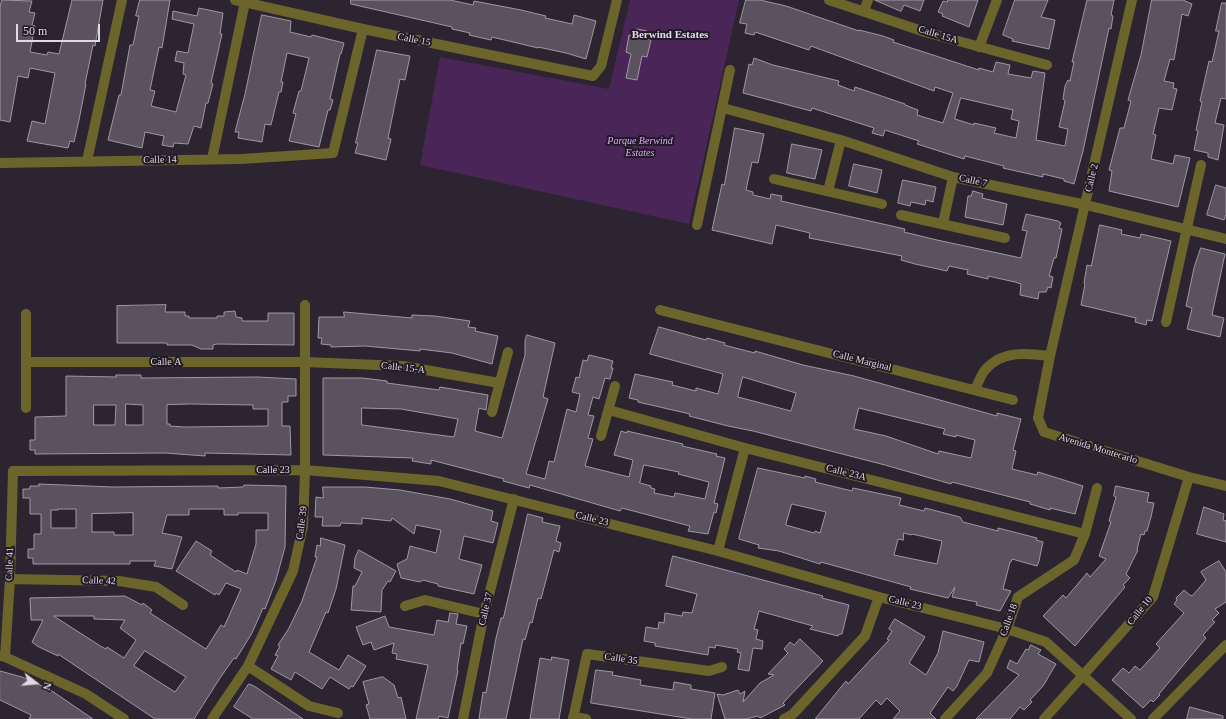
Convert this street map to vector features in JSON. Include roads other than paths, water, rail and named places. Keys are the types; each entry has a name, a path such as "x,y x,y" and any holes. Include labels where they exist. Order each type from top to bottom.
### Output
{"street":[{"path":"87,162 122,0"},
{"name":"Calle 15","path":"240,1 363,29 593,76 601,66 617,0"},
{"name":"Calle 15A","path":"829,0 925,32 1048,65"},
{"path":"864,11 868,0"},
{"path":"979,47 997,0"},
{"name":"Calle 2","path":"1050,356 1132,0"},
{"path":"212,159 240,1"},
{"name":"Calle 14","path":"0,162 87,162 212,159 333,154 363,29"},
{"path":"697,225 730,70"},
{"name":"Calle 7","path":"723,108 841,140 953,177 1086,205 1187,228 1226,239"},
{"path":"828,191 841,140"},
{"path":"1166,322 1201,165"},
{"path":"942,223 953,177"},
{"path":"774,179 882,204"},
{"path":"901,215 1005,238"},
{"name":"Calle 39","path":"212,719 248,666 293,571 303,526 305,470 305,305"},
{"name":"Calle Marginal","path":"660,310 1013,400"},
{"path":"26,314 26,408"},
{"path":"492,412 508,352"},
{"path":"975,390 985,370 1000,358 1024,353 1050,356"},
{"name":"Avenida Montecarlo","path":"1050,356 1038,418 1044,432 1189,477 1226,486"},
{"name":"Calle A","path":"27,362 305,362"},
{"name":"Calle 15-A","path":"305,362 403,366 499,383"},
{"path":"602,436 615,386"},
{"name":"Calle 23A","path":"608,410 745,448 1085,534"},
{"path":"718,552 745,448"},
{"name":"Calle 23","path":"13,471 305,470 439,481 718,552 879,597 1007,629 1046,642 1131,719"},
{"name":"Calle 41","path":"3,656 10,579 13,471"},
{"name":"Calle 10","path":"1044,719 1153,597 1189,477"},
{"name":"Calle 18","path":"945,719 987,673 1007,629 1018,597 1074,560 1085,534 1098,488"},
{"name":"Calle 37","path":"463,719 484,614 514,499"},
{"name":"Calle 42","path":"10,579 119,581 156,587 183,605"},
{"path":"784,719 793,714 864,636 879,597"},
{"path":"405,606 425,600 484,614"},
{"path":"1153,719 1226,645"},
{"name":"Calle 35","path":"573,718 587,654 709,671 722,667"},
{"path":"3,656 86,694 124,719"},
{"path":"248,666 309,706 338,713"},
{"path":"573,718 586,719"}],"district":[{"name":"Berwind Estates","path":"670,35"}],"park label":[{"name":"Parque Berwind Estates","path":"640,146"}]}
